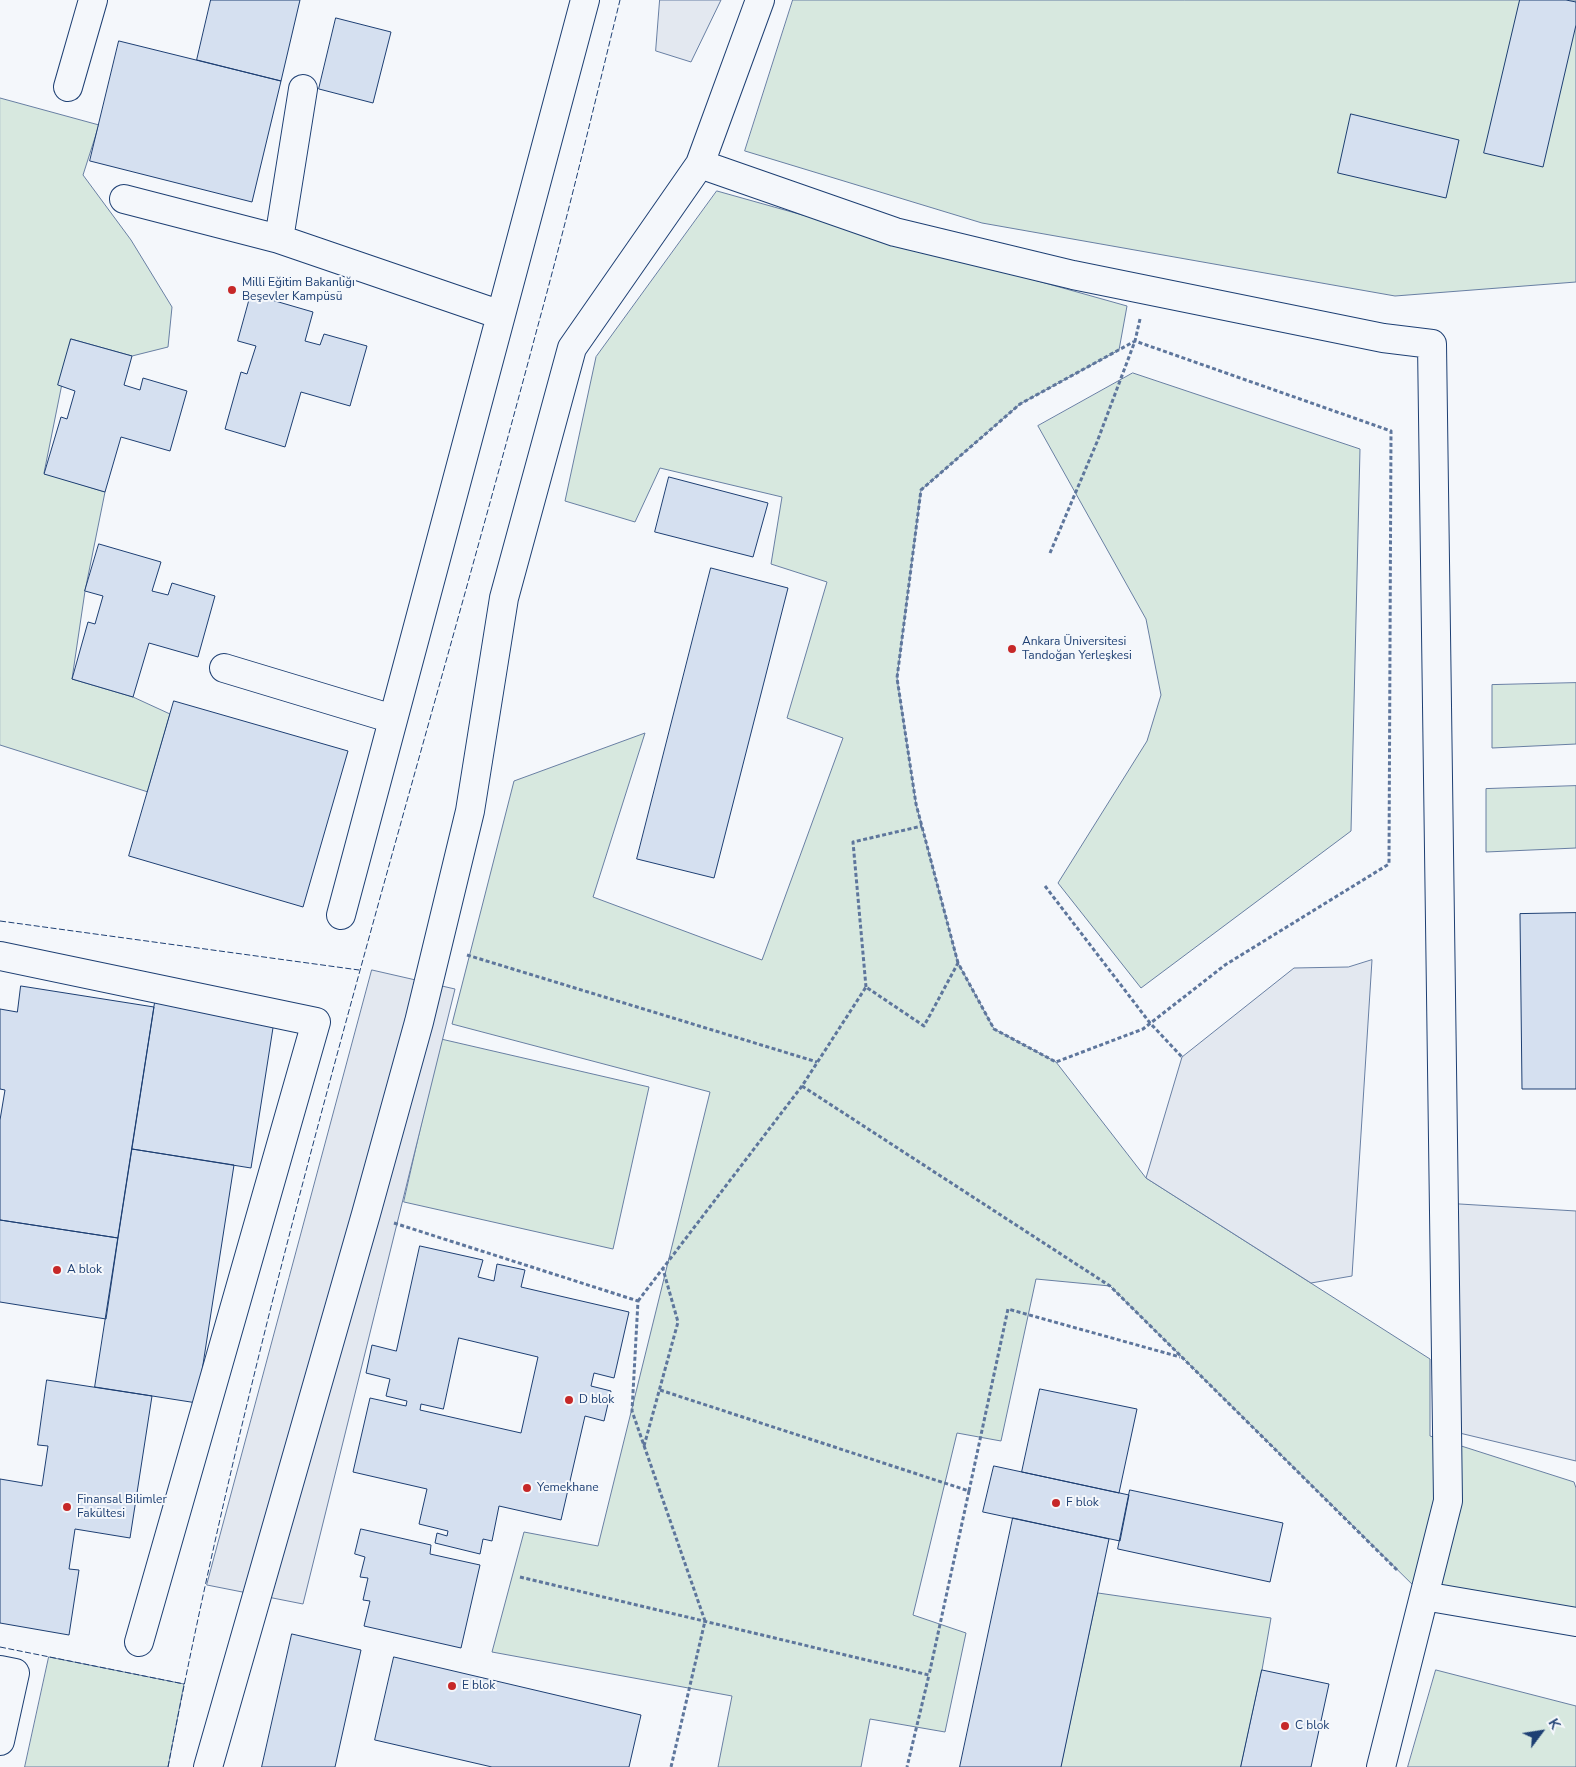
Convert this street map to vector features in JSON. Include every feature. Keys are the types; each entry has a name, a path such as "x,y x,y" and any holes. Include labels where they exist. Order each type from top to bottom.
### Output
{"lane":[{"path":"68,86 93,0"},
{"path":"340,915 585,0"},
{"path":"208,1767 419,1022 470,811 504,598 572,348 700,164 760,0"},
{"path":"279,239 303,89"},
{"path":"700,164 895,232 1073,275 1383,338 1432,344 1448,1501 1381,1767"},
{"path":"124,199 279,239 501,315"},
{"path":"224,668 393,719"},
{"path":"0,956 316,1022 139,1642"},
{"path":"1424,1596 1576,1622"},
{"path":"0,1670 14,1673 0,1741"}],"path":[{"path":"1050,553 1098,442 1135,341"},
{"path":"1135,341 1391,431 1388,864 1225,965 1143,1029 1056,1062 994,1029 958,963 916,804 897,678 921,490 1020,404 1135,341"},
{"path":"671,1767 705,1621 632,1411 638,1301 802,1086 866,987 853,842 922,826"},
{"path":"1045,886 1150,1023 1182,1057"},
{"path":"438,946 817,1062"},
{"path":"866,987 924,1026 958,963"},
{"path":"802,1086 1110,1286 1424,1596"},
{"path":"366,1214 638,1301"},
{"path":"644,1446 678,1322 663,1269"},
{"path":"907,1767 929,1675 1008,1309 1182,1358"},
{"path":"660,1390 969,1491"},
{"path":"520,1577 929,1675"}],"shaded area":[{"path":"660,0 721,0 691,62 656,51"},
{"path":"793,0 1576,0 1576,282 1395,296 982,223 745,151"},
{"path":"0,98 99,125 83,175 131,240 172,307 168,347 132,356 71,339 44,473 105,492 85,591 72,679 133,697 170,714 148,792 0,745"},
{"path":"717,191 1127,306 1119,350 1020,404 921,490 897,678 916,804 958,963 994,1029 1056,1062 1146,1178 1430,1359 1430,1436 1574,1482 1576,1488 1576,1622 1424,1596 1110,1286 1036,1279 1001,1441 957,1433 913,1615 966,1633 945,1732 870,1719 861,1767 718,1767 732,1696 492,1652 524,1532 598,1546 710,1092 452,1024 514,781 645,733 593,897 762,960 843,738 787,718 827,582 771,564 782,497 660,468 635,522 565,501 596,357"},
{"path":"1133,373 1360,449 1351,831 1141,988 1058,883 1147,741 1161,695 1146,619 1038,426"},
{"path":"1576,683 1576,744 1492,748 1492,685"},
{"path":"1576,786 1576,848 1486,852 1486,789"},
{"path":"1372,960 1352,1276 1311,1283 1146,1178 1182,1057 1294,968 1348,967"},
{"path":"372,970 455,989 303,1604 207,1585"},
{"path":"441,1039 649,1087 613,1249 404,1202"},
{"path":"1443,1203 1576,1211 1576,1461 1447,1430"},
{"path":"1098,1593 1271,1618 1241,1767 1061,1767"},
{"path":"49,1657 184,1684 168,1767 25,1767"},
{"path":"1436,1670 1576,1706 1576,1767 1408,1767"}],"building":[{"path":"211,0 300,0 281,81 197,60"},
{"path":"1520,0 1566,0 1576,2 1576,25 1543,167 1484,153"},
{"path":"336,18 391,32 373,103 319,89"},
{"path":"119,41 281,81 252,202 90,161"},
{"path":"1351,114 1459,140 1446,198 1338,173"},
{"path":"251,294 313,312 305,341 320,345 324,334 367,346 350,406 301,392 285,447 225,429 241,372 247,374 256,346 238,341"},
{"path":"71,339 132,356 124,385 140,390 143,378 187,391 170,451 121,437 105,492 44,474 61,417 67,419 75,391 58,385"},
{"path":"669,477 768,503 753,557 655,532"},
{"path":"99,544 161,562 152,591 168,595 172,583 215,596 198,657 149,643 133,697 72,679 88,622 95,624 103,596 85,591"},
{"path":"711,568 788,588 714,878 637,859"},
{"path":"174,701 348,751 303,907 129,856"},
{"path":"1576,913 1576,1089 1522,1089 1520,914"},
{"path":"21,986 154,1007 118,1238 0,1220 0,1120 5,1090 0,1089 0,1009 17,1012"},
{"path":"156,996 275,1015 251,1168 132,1149"},
{"path":"132,1149 234,1165 197,1403 95,1387"},
{"name":"A blok","path":"0,1220 118,1238 106,1319 0,1302"},
{"name":"D blok","path":"420,1246 483,1260 478,1277 494,1281 497,1264 525,1270 521,1287 629,1312 614,1378 594,1373 591,1386 611,1391 604,1421 585,1416 561,1520 499,1506 492,1541 483,1539 480,1554 435,1543 437,1533 447,1536 448,1531 419,1524 427,1489 353,1472 370,1398 406,1406 407,1401 386,1396 390,1379 366,1373 372,1345 396,1351","holes":["459,1338 538,1357 521,1433 420,1410 421,1404 443,1409"]},
{"name":"Finansal Bilimler Fakültesi","path":"47,1380 152,1396 130,1538 75,1529 69,1569 79,1570 69,1635 0,1623 0,1479 42,1486 48,1446 38,1445"},
{"path":"1040,1389 1137,1409 1119,1493 1022,1472"},
{"name":"F blok","path":"994,1466 1129,1495 1120,1541 983,1512"},
{"path":"1130,1490 1283,1523 1270,1582 1118,1549"},
{"path":"1013,1518 1109,1539 1061,1767 960,1767"},
{"path":"361,1529 431,1545 430,1554 480,1565 461,1648 364,1626 370,1601 363,1600 368,1578 360,1577 365,1557 355,1554"},
{"path":"292,1634 361,1650 335,1767 262,1767"},
{"name":"E blok","path":"394,1657 641,1715 629,1767 492,1767 375,1740"},
{"name":"C blok","path":"1262,1670 1329,1684 1311,1767 1241,1767"}],"fence":[{"path":"168,1767 205,1585 247,1404 292,1224 548,288 620,0"},
{"path":"0,921 359,970"},
{"path":"0,1647 185,1683"}],"place":[{"name":"Milli Eğitim Bakanlığı Beşevler Kampüsü","path":"232,290"},
{"name":"Ankara Üniversitesi Tandoğan Yerleşkesi","path":"1012,649"},
{"name":"A blok","path":"57,1270"},
{"name":"D blok","path":"569,1400"},
{"name":"Yemekhane","path":"527,1488"},
{"name":"F blok","path":"1056,1503"},
{"name":"Finansal Bilimler Fakültesi","path":"67,1507"},
{"name":"E blok","path":"452,1686"},
{"name":"C blok","path":"1285,1726"}]}
